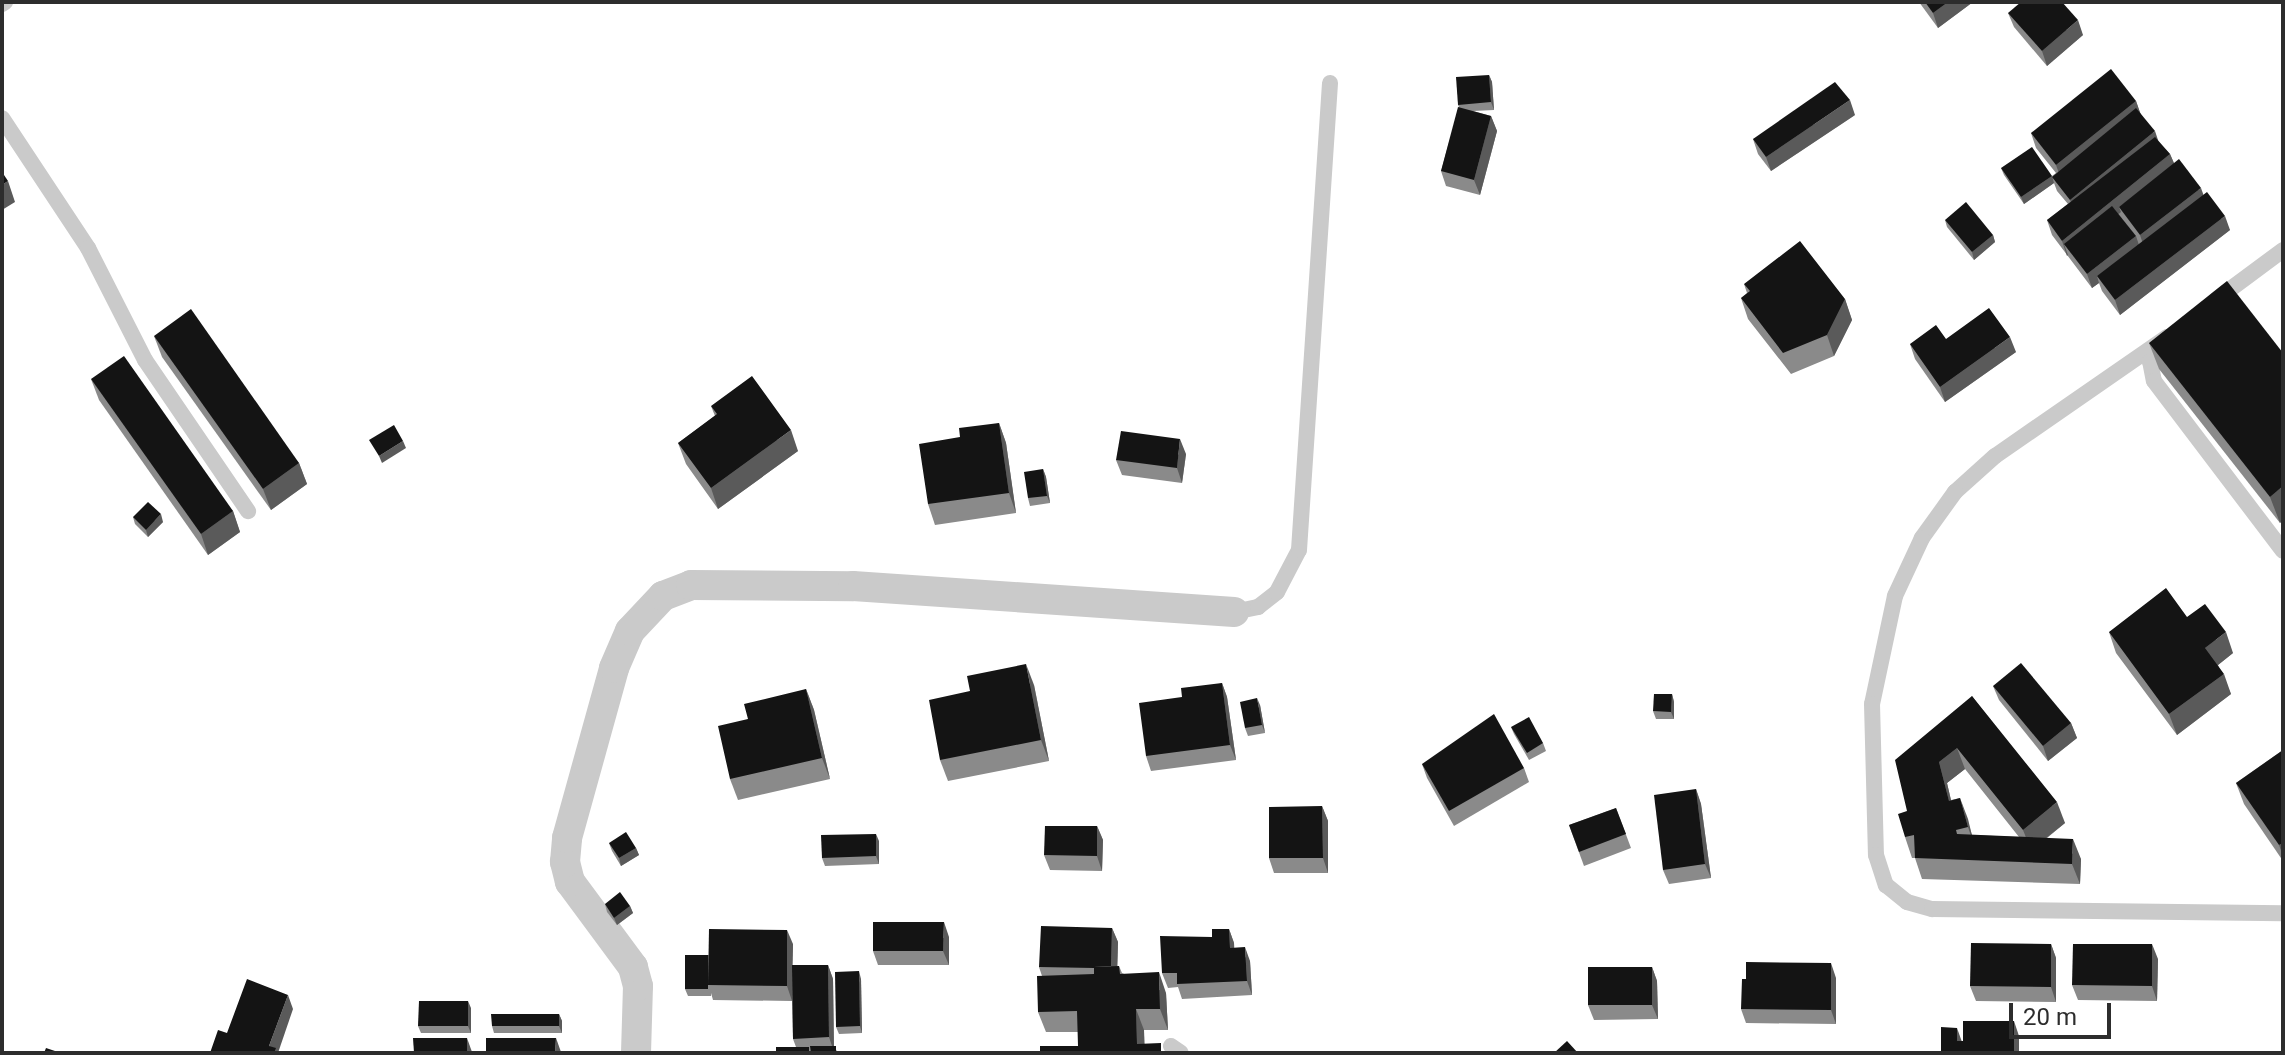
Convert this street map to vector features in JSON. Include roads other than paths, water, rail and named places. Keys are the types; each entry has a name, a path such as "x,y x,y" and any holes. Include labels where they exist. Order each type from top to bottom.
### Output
{"street":[{"path":"636,1053 638,986 633,967 570,882 565,862 570,825 614,668 630,631 663,596 691,585 853,586 1234,612"}],"lane":[{"path":"1234,612 1258,607 1277,592 1299,550 1330,83"},
{"path":"2,118 88,248 145,360 248,511"},
{"path":"2200,312 2283,250"},
{"path":"2283,551 2154,381 2150,361 2170,334 1995,456 1955,492 1922,538 1895,596 1872,704 1876,855 1886,885 1907,902 1932,909 2283,913"}]}
